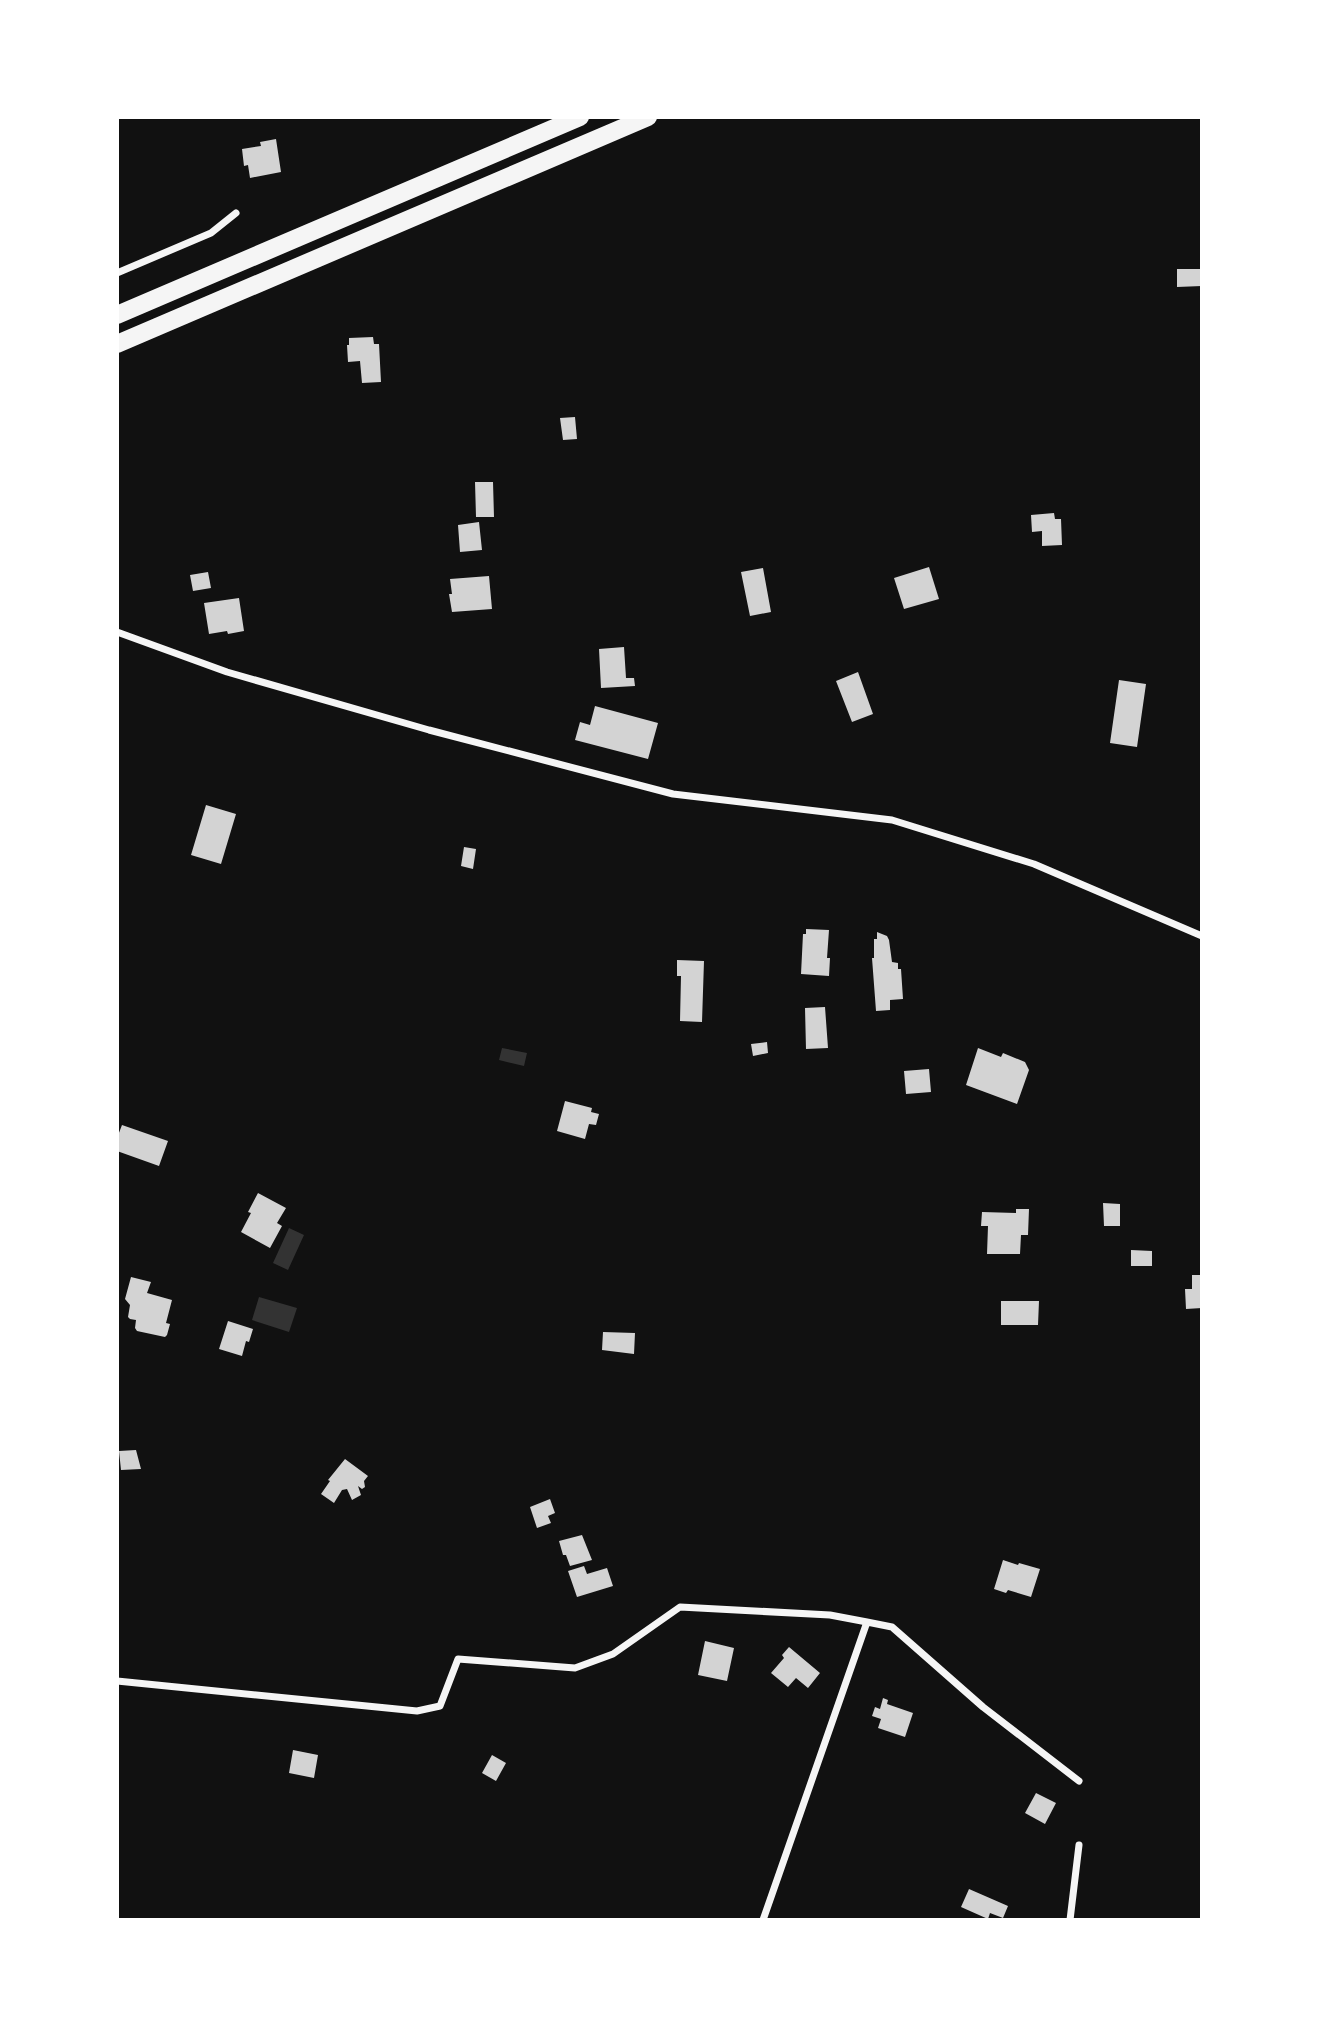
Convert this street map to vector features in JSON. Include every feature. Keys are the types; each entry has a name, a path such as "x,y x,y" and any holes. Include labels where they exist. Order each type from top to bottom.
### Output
{"highway":[{"path":"117,315 580,117"},
{"path":"117,344 648,117"}],"street":[{"path":"117,273 211,233 236,213"},
{"path":"117,632 227,672 429,730 673,794 892,820 1034,864 1202,936"},
{"path":"117,1681 417,1711 440,1706 458,1659 575,1668 612,1654 680,1607 831,1615 892,1628 983,1707 1079,1781"},
{"path":"762,1920 867,1622"},
{"path":"1070,1920 1079,1845"}],"shaded area":[{"path":"502,1048 527,1053 524,1066 499,1060"},
{"path":"289,1228 304,1235 288,1270 273,1263"},
{"path":"259,1297 297,1308 289,1332 252,1320"}],"building":[{"path":"276,139 281,172 250,178 248,165 244,166 242,149 261,146 260,142"},
{"path":"1177,269 1202,269 1202,286 1177,287"},
{"path":"373,337 374,344 379,344 381,382 362,383 360,361 348,362 347,345 349,338"},
{"path":"575,417 577,439 563,440 560,418"},
{"path":"475,482 493,482 494,517 476,517"},
{"path":"1054,513 1055,519 1061,519 1062,545 1042,546 1042,531 1032,532 1031,515"},
{"path":"479,522 482,550 460,552 458,525"},
{"path":"929,567 939,599 904,609 894,578"},
{"path":"763,568 771,612 750,616 741,572"},
{"path":"208,572 211,588 193,591 190,575"},
{"path":"489,576 492,609 452,612 450,579"},
{"path":"239,598 244,631 209,634 204,603"},
{"path":"624,647 626,678 634,678 635,686 601,688 599,649"},
{"path":"858,672 873,714 852,722 836,681"},
{"path":"1119,680 1146,684 1137,747 1110,743"},
{"path":"595,706 658,723 648,759 575,740 580,722 590,725"},
{"path":"206,805 236,814 221,864 191,855"},
{"path":"464,847 476,849 473,869 461,866"},
{"path":"806,929 829,930 829,976 801,974 803,934 806,934"},
{"path":"877,932 887,936 892,962 898,963 898,969 901,969 903,999 890,1000 890,1010 876,1011 872,958"},
{"path":"677,960 704,961 702,1022 680,1021 681,976 677,976"},
{"path":"825,1007 828,1048 806,1049 805,1008"},
{"path":"767,1042 768,1053 753,1056 751,1044"},
{"path":"978,1048 1001,1057 1003,1053 1025,1062 1029,1070 1017,1104 966,1085"},
{"path":"929,1069 931,1092 906,1094 904,1071"},
{"path":"565,1101 592,1108 591,1112 599,1114 596,1125 589,1124 585,1139 557,1131"},
{"path":"122,1125 168,1141 159,1166 117,1151 117,1138"},
{"path":"258,1193 286,1208 277,1223 282,1226 270,1248 241,1232"},
{"path":"1103,1203 1120,1204 1120,1226 1104,1226"},
{"path":"1016,1209 1029,1209 1028,1235 1021,1235 1020,1254 987,1254 988,1226 981,1226 982,1212 1016,1213"},
{"path":"1131,1250 1152,1251 1152,1266 1131,1266"},
{"path":"1192,1275 1202,1275 1202,1308 1186,1309 1185,1289 1192,1289"},
{"path":"131,1277 151,1282 147,1293 172,1300 166,1323 170,1324 165,1337 137,1331 136,1320 128,1317 130,1305 125,1299"},
{"path":"1001,1301 1039,1301 1038,1325 1001,1325"},
{"path":"228,1321 253,1329 242,1356 219,1349"},
{"path":"603,1332 635,1333 634,1354 602,1350"},
{"path":"136,1450 141,1469 121,1470 119,1451"},
{"path":"345,1459 368,1476 364,1481 365,1487 362,1489 358,1486 361,1495 352,1500 347,1489 342,1490 334,1503 321,1494 330,1481 328,1480"},
{"path":"550,1499 555,1513 548,1516 551,1523 537,1528 530,1507"},
{"path":"582,1535 592,1560 570,1566 559,1541"},
{"path":"1003,1560 1040,1569 1031,1597 994,1589"},
{"path":"584,1566 587,1574 607,1568 613,1586 577,1597 568,1571"},
{"path":"705,1641 734,1648 727,1681 698,1675"},
{"path":"789,1647 820,1673 808,1688 796,1678 788,1687 771,1673 784,1658 782,1655"},
{"path":"883,1698 888,1700 887,1704 913,1713 905,1737 878,1728 881,1719 872,1716 875,1707 880,1709"},
{"path":"293,1750 318,1755 314,1778 289,1773"},
{"path":"492,1755 506,1763 496,1781 482,1773"},
{"path":"1036,1793 1056,1803 1045,1824 1025,1813"},
{"path":"969,1889 1008,1906 1003,1918 990,1913 988,1919 961,1907"}]}
